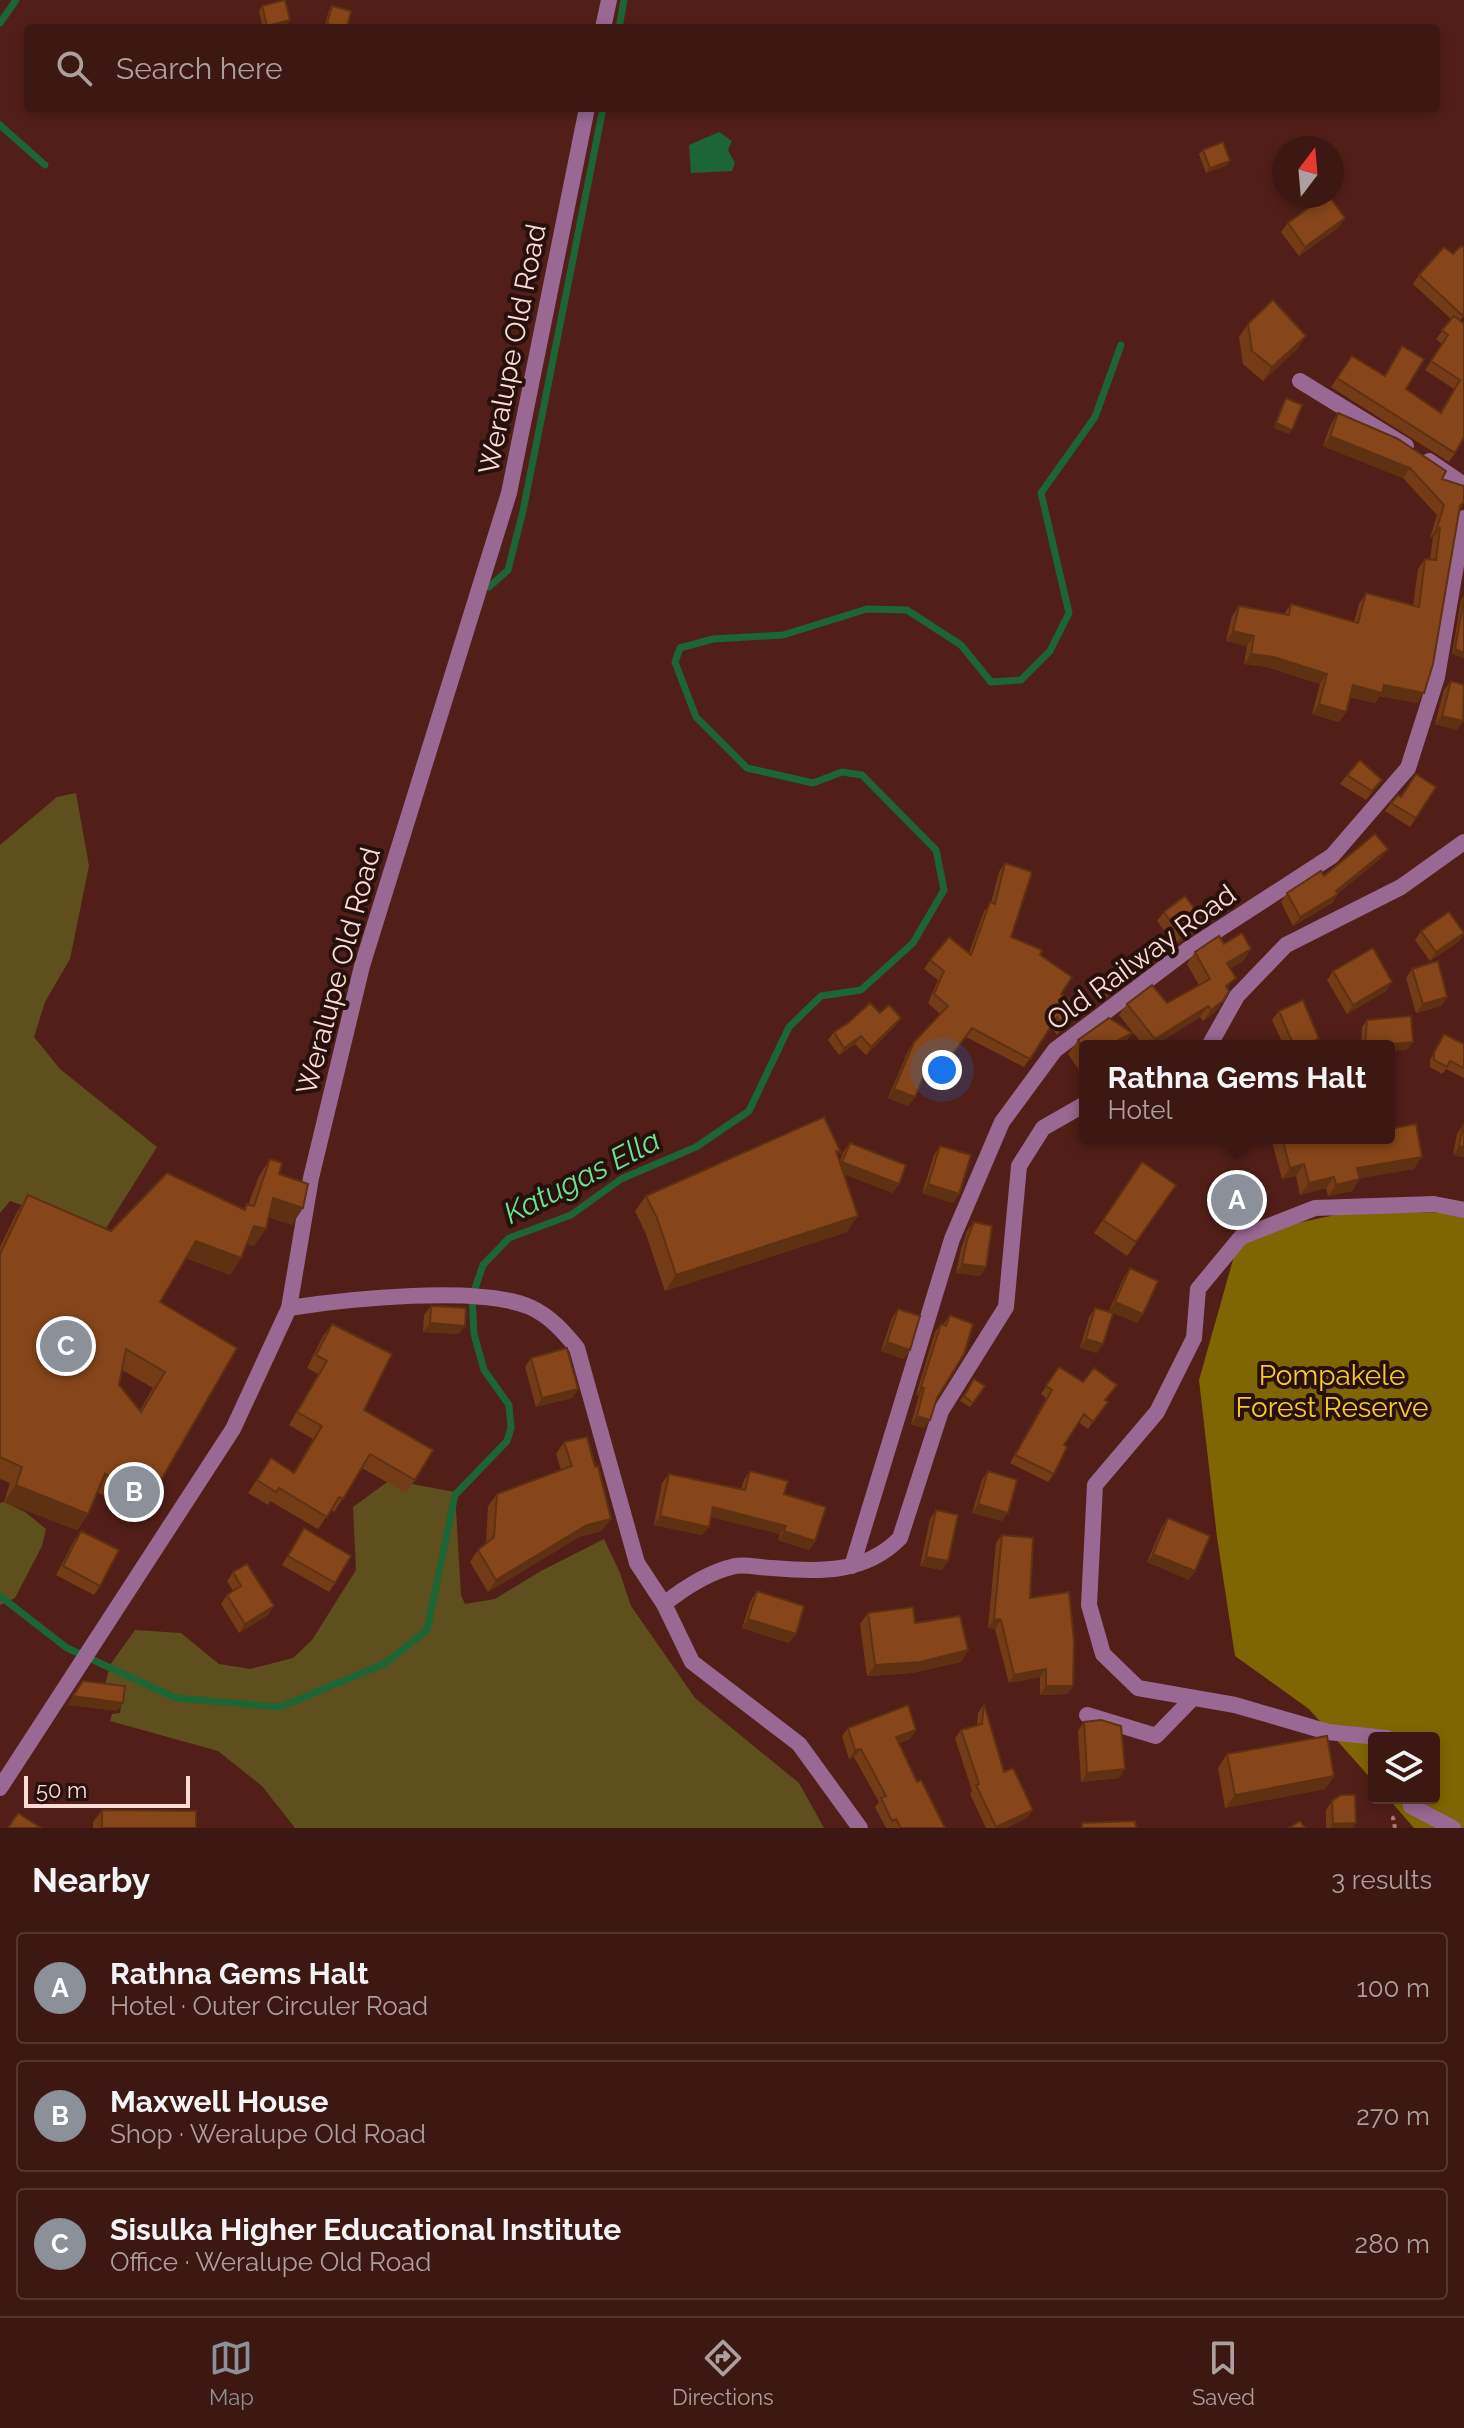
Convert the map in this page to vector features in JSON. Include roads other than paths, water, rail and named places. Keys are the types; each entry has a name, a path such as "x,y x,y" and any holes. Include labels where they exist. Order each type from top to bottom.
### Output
{"street":[{"path":"604,24 609,0"},
{"name":"Weralupe Old Road","path":"0,1788 233,1429 289,1308 311,1178 362,966 509,493 586,112"},
{"path":"1300,381 1404,444 1464,485"},
{"name":"Old Railway Road","path":"852,1566 952,1239 1002,1122 1055,1050 1190,948 1332,856 1408,768 1437,677 1464,518"},
{"path":"1212,1040 1237,996 1286,945 1401,887 1464,842"},
{"path":"664,1604 685,1587 736,1566 818,1572 852,1566 885,1554 900,1538 941,1411 1006,1307 1019,1166 1043,1128 1079,1107"},
{"path":"1368,1736 1328,1732 1235,1705 1138,1688 1103,1654 1089,1605 1095,1485 1157,1412 1194,1338 1198,1289 1241,1237 1315,1208 1434,1204 1464,1210"},
{"path":"289,1308 343,1300 462,1296 495,1298 531,1307 561,1327 577,1348 637,1563 664,1604 692,1662 799,1744 860,1828"},
{"path":"1087,1715 1156,1736 1193,1698"},
{"path":"1411,1804 1453,1828"}],"waterway":[{"path":"0,23 16,0"},
{"path":"620,24 624,0"},
{"path":"489,587 508,570 523,511 602,112"},
{"path":"0,125 45,165"},
{"name":"Katugas Ella","path":"0,1596 67,1648 176,1698 280,1707 384,1664 427,1630 455,1495 507,1441 511,1428 509,1405 484,1370 474,1334 472,1297 483,1265 509,1238 571,1215 621,1179 696,1147 749,1111 789,1027 821,996 861,990 913,943 944,890 936,850 862,775 842,772 813,783 747,768 696,717 675,662 680,648 713,639 783,635 867,609 907,610 961,645 991,682 1021,680 1050,651 1069,613 1041,493 1095,417 1121,345"}],"place":[{"name":"Rathna Gems Halt","path":"1237,1200"},
{"name":"Sisulka Higher Educational Institute","path":"66,1346"},
{"name":"Maxwell House","path":"134,1492"}],"park label":[{"name":"Pompakele Forest Reserve","path":"1332,1391"}]}
